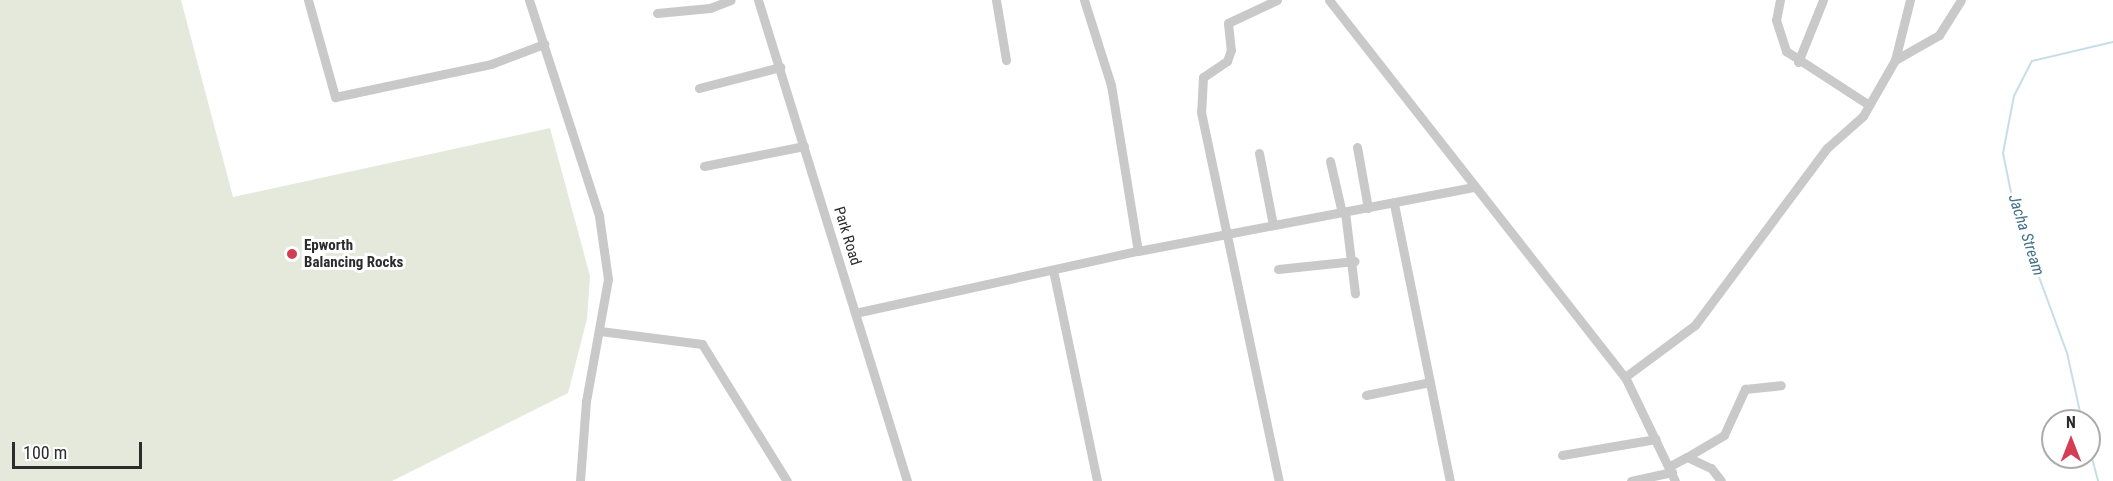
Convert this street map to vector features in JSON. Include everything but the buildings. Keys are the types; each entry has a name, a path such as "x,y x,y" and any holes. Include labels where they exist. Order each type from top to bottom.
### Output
{"street":[{"path":"308,0 335,98 491,63 544,44"},
{"path":"529,0 599,216 608,279 586,401 580,481"},
{"path":"657,13 710,8 731,0"},
{"name":"Park Road","path":"758,0 907,481"},
{"path":"996,0 1006,60"},
{"path":"1084,0 1112,91 1137,251"},
{"path":"1277,0 1228,23 1227,61 1203,77 1201,112 1279,481"},
{"path":"1329,0 1625,377 1672,473"},
{"path":"1780,0 1779,44 1798,62 1869,105"},
{"path":"1798,62 1823,0"},
{"path":"1625,377 1695,325 1771,217 1869,105 1895,60 1910,0"},
{"path":"1895,60 1940,35 1961,0"},
{"path":"699,88 780,67"},
{"path":"704,166 804,146"},
{"path":"1357,147 1368,208"},
{"path":"1259,153 1273,225"},
{"path":"1330,161 1355,261 1355,293"},
{"path":"855,313 1137,251 1475,187"},
{"path":"1394,204 1449,481"},
{"path":"1278,269 1355,261"},
{"path":"1053,270 1097,481"},
{"path":"600,331 702,344 787,481"},
{"path":"1366,395 1430,382"},
{"path":"1631,481 1672,473 1687,458 1724,435 1745,389 1781,386"},
{"path":"1562,455 1656,439"},
{"path":"1687,458 1711,468 1721,481"}],"shaded area":[{"name":"Epworth Balancing Rocks","path":"0,0 181,0 233,197 550,128 590,276 587,319 568,393 392,481 0,481"}],"waterway":[{"name":"Jacha Stream","path":"2079,409 2067,353 2015,212 2003,153 2014,96 2032,61 2113,42"},
{"name":"Jacha Stream","path":"2095,469 2098,481"}],"place":[{"name":"Epworth Balancing Rocks","path":"292,254"}]}
